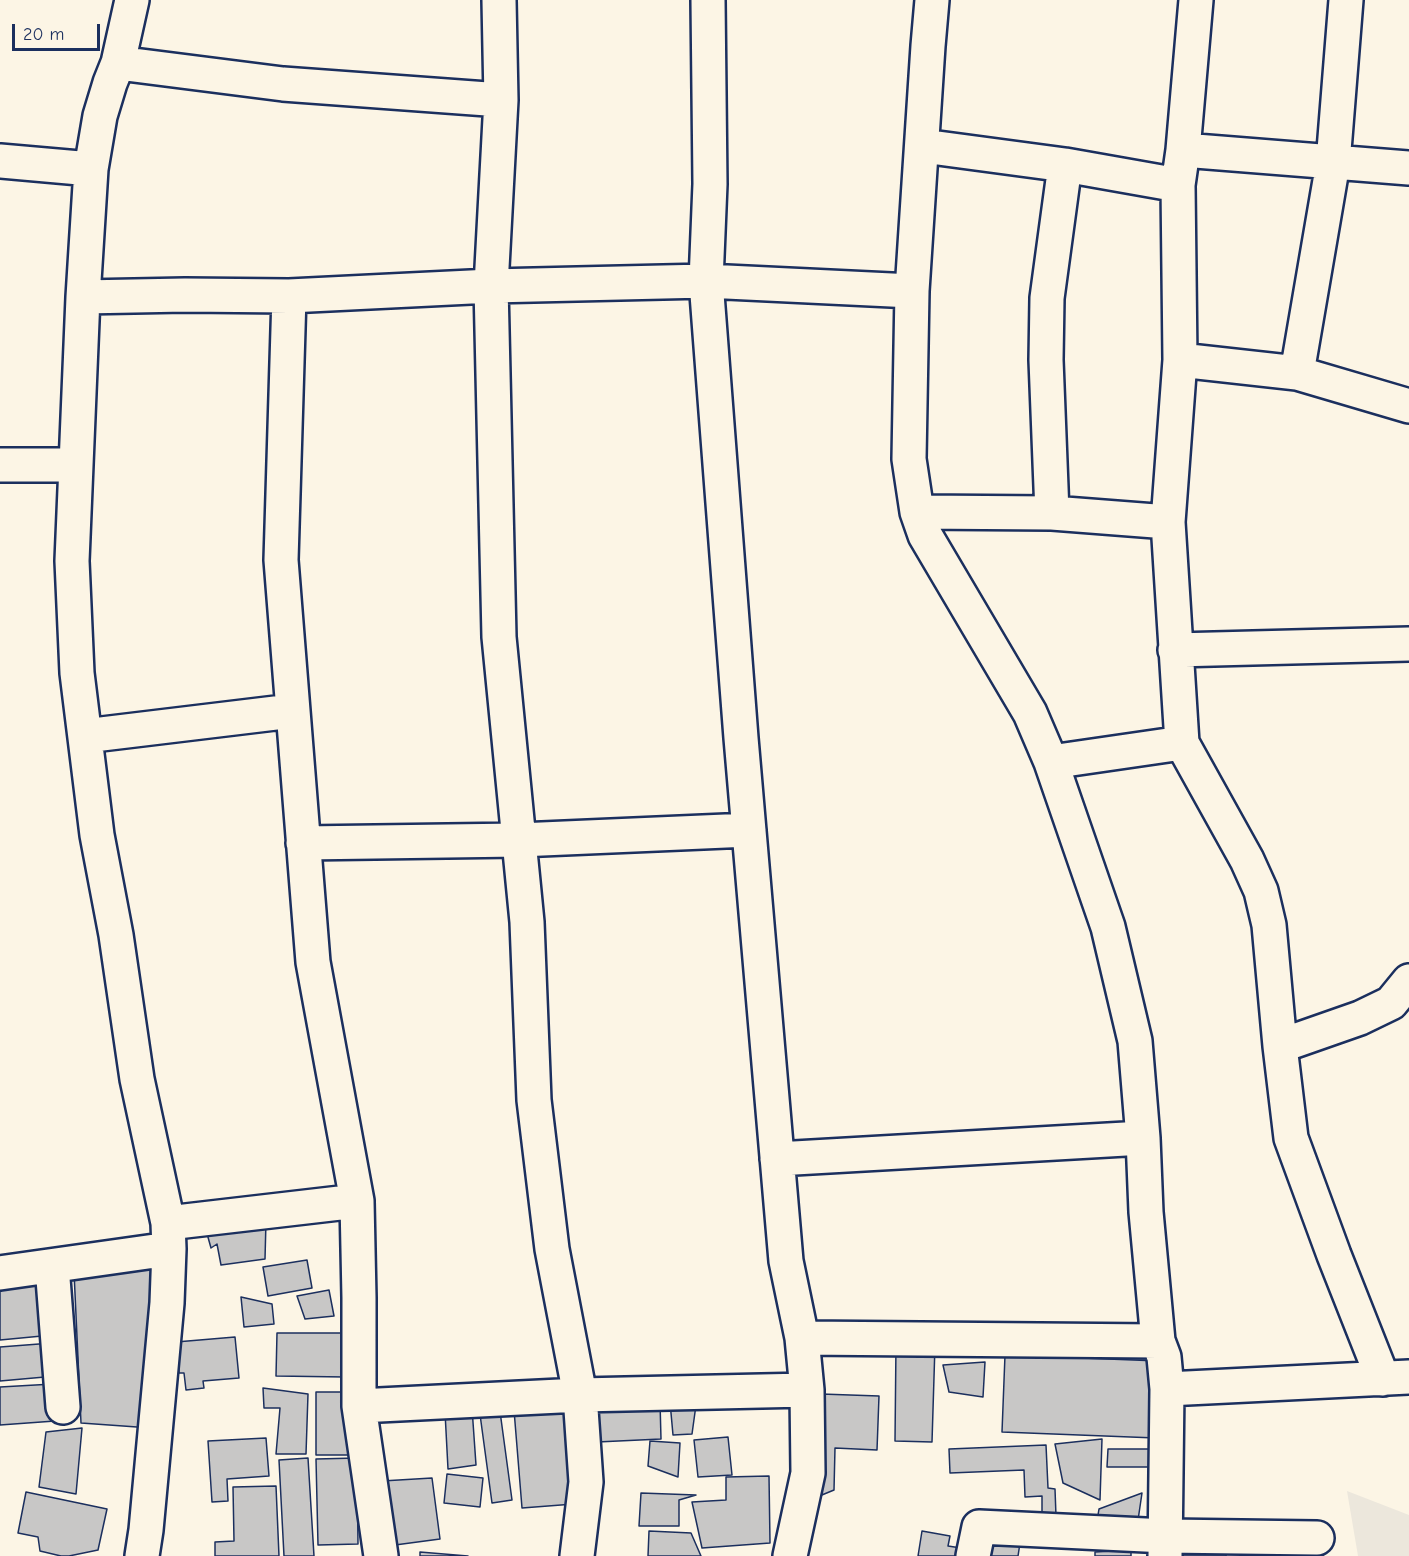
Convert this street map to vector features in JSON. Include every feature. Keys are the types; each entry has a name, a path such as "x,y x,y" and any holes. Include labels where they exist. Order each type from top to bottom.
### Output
{"street":[{"path":"132,0 118,63 100,116 91,169 72,561 77,673 97,835 116,935 137,1079 168,1236 167,1303 142,1556"},
{"path":"499,0 501,100 491,286 499,637 526,922 534,1100 552,1249 580,1395 586,1482 576,1556"},
{"path":"708,0 710,184 706,281 749,830 786,1261 802,1338 807,1390 808,1473 790,1556"},
{"path":"932,0 912,291 909,459 918,512 925,536 1030,713 1051,762 1108,927 1135,1041 1146,1212 1158,1341 1164,1357 1167,1389 1166,1546"},
{"path":"1167,1389 1396,1378 1330,1244 1291,1138 1269,925 1261,891 1247,860 1182,743 1168,522 1180,360 1178,185 1196,0"},
{"path":"1297,373 1333,163 1346,0"},
{"path":"118,63 283,84 501,100"},
{"path":"923,146 1065,165 1178,185"},
{"path":"1183,150 1409,168"},
{"path":"0,161 91,169"},
{"path":"1052,513 1046,360 1047,298 1065,165"},
{"path":"83,297 289,296 491,286 706,281 912,291"},
{"path":"289,296 281,560 292,711 314,962 357,1201 359,1406 381,1556"},
{"path":"1180,360 1297,373 1409,406"},
{"path":"0,465 76,465"},
{"path":"918,512 1052,513 1168,522"},
{"path":"1175,650 1409,644"},
{"path":"85,736 292,711"},
{"path":"1051,762 1182,743"},
{"path":"303,843 519,840 749,830"},
{"path":"1280,1046 1360,1018 1391,1004 1409,981"},
{"path":"777,1159 1143,1138"},
{"path":"0,1273 52,1266 168,1236 357,1201"},
{"path":"52,1266 63,1407"},
{"path":"802,1338 1158,1341"},
{"path":"359,1406 580,1395 807,1390"},
{"path":"973,1556 979,1527 1166,1546 1317,1538"}],"shaded area":[{"path":"1347,1491 1409,1515 1409,1556 1358,1556"}],"building":[{"path":"266,1221 265,1259 221,1265 217,1244 211,1248 206,1230"},
{"path":"159,1260 151,1428 81,1423 74,1272"},
{"path":"307,1260 312,1288 268,1296 263,1267"},
{"path":"36,1280 42,1336 0,1340 0,1284"},
{"path":"329,1290 334,1316 305,1319 297,1296"},
{"path":"241,1297 272,1304 274,1324 244,1327"},
{"path":"277,1333 345,1333 345,1377 276,1376"},
{"path":"235,1337 239,1378 203,1381 204,1388 186,1390 184,1373 179,1373 176,1342"},
{"path":"52,1343 56,1376 0,1381 0,1347"},
{"path":"896,1344 935,1345 932,1442 895,1441"},
{"path":"1005,1355 1159,1361 1156,1438 1002,1432"},
{"path":"985,1362 983,1397 949,1392 943,1365"},
{"path":"53,1384 55,1421 0,1425 0,1387"},
{"path":"263,1388 308,1394 306,1454 276,1454 280,1408 264,1408"},
{"path":"316,1392 355,1392 355,1455 316,1455"},
{"path":"821,1394 879,1396 877,1450 835,1448 834,1490 817,1497"},
{"path":"660,1402 661,1439 597,1442 595,1405"},
{"path":"670,1402 696,1405 692,1434 673,1435"},
{"path":"499,1404 512,1500 492,1503 479,1407"},
{"path":"567,1406 574,1504 522,1508 514,1410"},
{"path":"472,1408 476,1465 448,1469 445,1412"},
{"path":"82,1428 76,1494 39,1487 46,1432"},
{"path":"728,1437 732,1475 698,1477 694,1440"},
{"path":"266,1438 269,1476 227,1479 228,1501 212,1502 208,1441"},
{"path":"1102,1439 1100,1500 1063,1483 1055,1444"},
{"path":"650,1441 680,1443 678,1477 648,1466"},
{"path":"1046,1445 1048,1488 1055,1489 1056,1516 1042,1516 1042,1496 1025,1497 1024,1470 950,1473 949,1449"},
{"path":"1108,1449 1151,1449 1157,1467 1107,1467"},
{"path":"308,1458 314,1556 284,1556 279,1460"},
{"path":"357,1458 358,1544 318,1545 316,1459"},
{"path":"447,1474 483,1478 480,1507 444,1503"},
{"path":"769,1476 770,1543 702,1548 692,1502 726,1500 726,1477"},
{"path":"432,1478 440,1539 395,1545 382,1481"},
{"path":"276,1486 279,1556 215,1556 215,1542 234,1541 233,1487"},
{"path":"26,1492 107,1509 98,1550 69,1556 40,1551 38,1537 18,1533"},
{"path":"641,1493 696,1495 679,1500 679,1526 639,1526"},
{"path":"1142,1493 1137,1527 1097,1521 1099,1509"},
{"path":"649,1531 691,1533 701,1556 648,1556"},
{"path":"922,1531 950,1536 948,1546 961,1548 960,1556 918,1556"},
{"path":"986,1537 1020,1543 1018,1556 983,1556"},
{"path":"1257,1545 1314,1548 1313,1556 1257,1556"},
{"path":"1183,1546 1227,1551 1226,1556 1182,1556"},
{"path":"1131,1550 1131,1556 1095,1556 1095,1552"},
{"path":"420,1552 468,1556 420,1556"}]}
